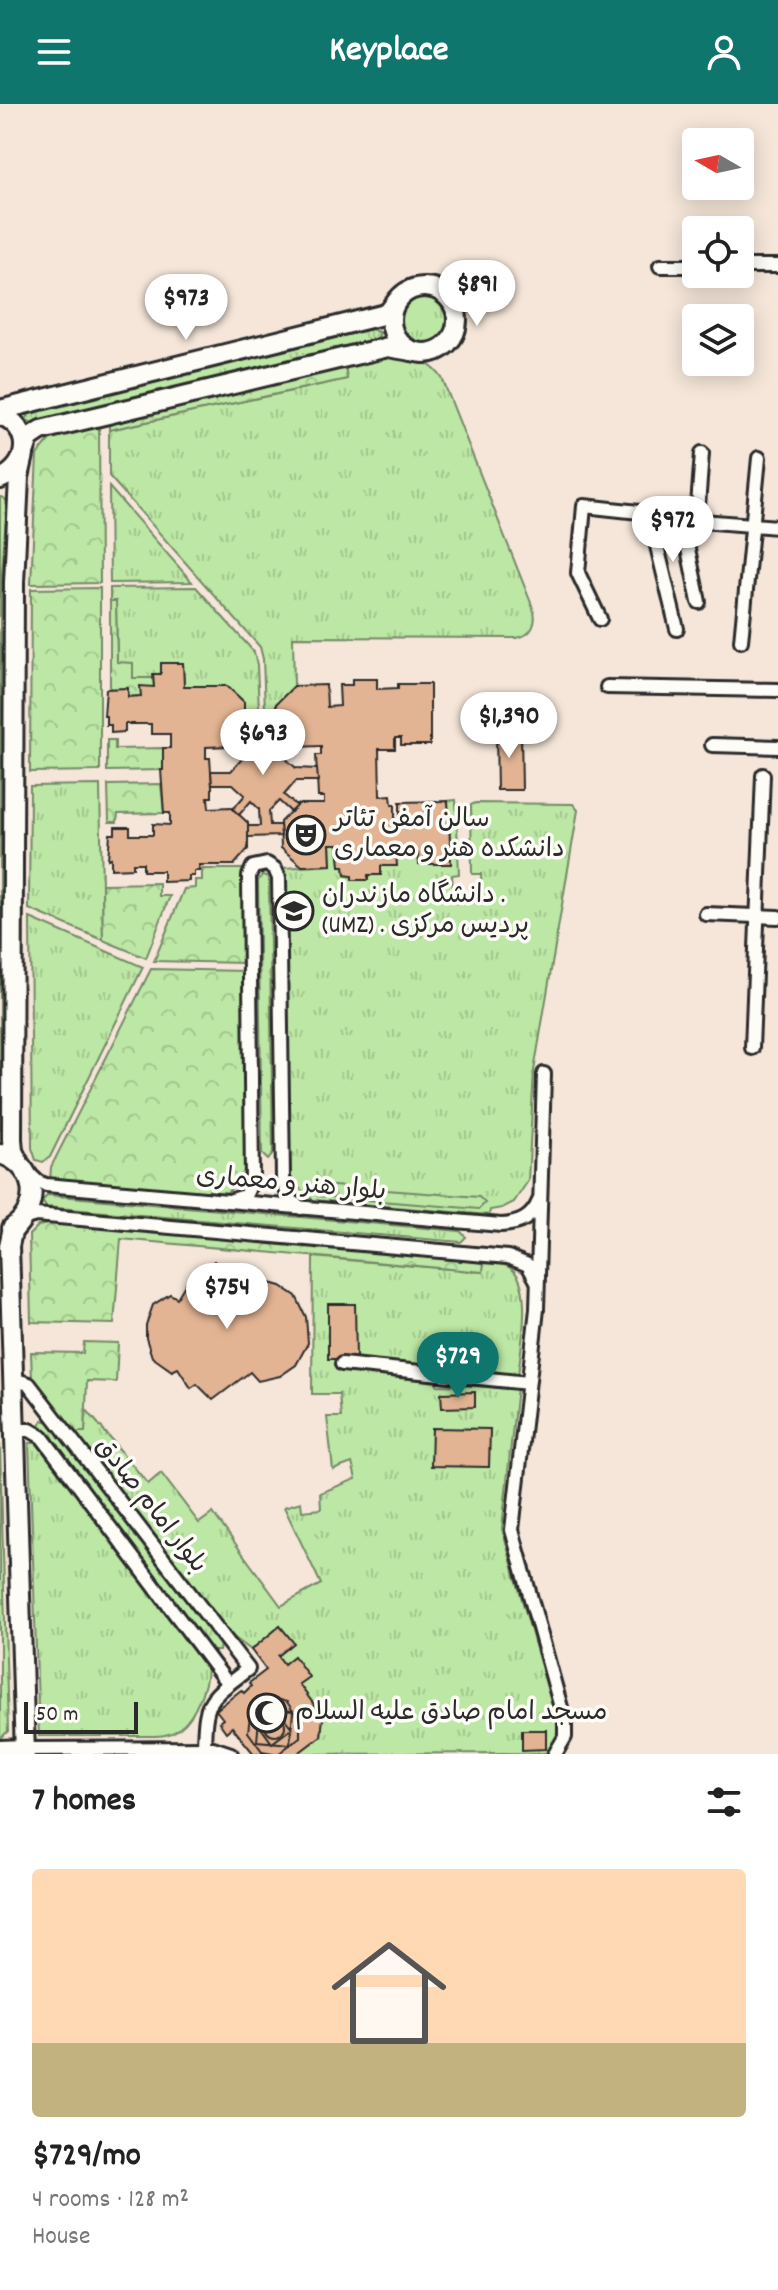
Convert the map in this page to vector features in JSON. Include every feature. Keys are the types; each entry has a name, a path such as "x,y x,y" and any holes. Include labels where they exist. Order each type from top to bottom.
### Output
{"main road":[{"path":"0,412 384,315 408,290 428,287 442,292 455,308 457,323 449,341 433,352 388,347 41,430 29,438 17,468 0,479"},
{"path":"394,305 390,320 394,335 412,351"},
{"path":"0,412 21,430 24,452 19,474 14,583 12,1139 13,1151 32,1195 29,1207 12,1232 9,1246 6,1379 25,1752 0,1750"},
{"path":"0,1154 22,1166"},
{"path":"0,1232 21,1220"}],"street":[{"path":"660,266 682,266"},
{"path":"754,266 778,266"},
{"path":"697,519 702,453"},
{"path":"741,641 759,458"},
{"path":"600,619 578,573 584,506 639,512 650,517 778,527"},
{"path":"650,517 677,629"},
{"path":"682,520 699,602"},
{"path":"607,687 778,690"},
{"path":"712,745 778,747"},
{"path":"752,1048 763,775"},
{"path":"229,1201 245,1196 252,1181 249,876 253,867 267,864 275,869 279,878 283,1178 289,1199 301,1208"},
{"path":"706,914 778,917"},
{"path":"544,1074 538,1286 512,1530 565,1722 563,1742 555,1754"},
{"name":"بلوار هنر و معماری","path":"22,1166 38,1182 46,1185 511,1225 533,1213 541,1191"},
{"name":"بلوار هنر و معماری","path":"21,1220 36,1215 508,1257 523,1261 532,1269 538,1286"},
{"path":"342,1364 528,1383"},
{"name":"بلوار امام صادق","path":"6,1379 29,1384 248,1669 228,1684 42,1437 30,1430 7,1431"},
{"path":"204,1748 208,1703 228,1684"},
{"path":"25,1752 204,1748 220,1749 231,1754"}],"green space":[{"path":"424,297 433,298 440,304 446,311 446,329 440,336 433,342 424,343 415,342 408,336 402,329 401,320 402,311 408,304 415,298"},
{"path":"372,329 380,333 376,340 33,423 26,420 30,412"},
{"path":"400,354 424,362 442,378 533,608 534,624 530,632 516,638 293,637 294,686 276,709 265,710 260,647 109,476 109,430 347,379 345,366"},
{"path":"345,366 347,379 109,430 109,421"},
{"path":"99,423 100,583 31,584 37,455 56,432"},
{"path":"109,487 192,582 110,583"},
{"path":"0,497 7,502 2,574 0,1131"},
{"path":"196,587 254,652 259,710 244,710 244,702 227,686 184,686 183,663 161,663 161,674 154,674 153,678 133,679 117,663 116,601 110,601 110,588"},
{"path":"100,588 100,771 30,772 31,589"},
{"path":"110,601 116,601 117,662 133,663 133,678 153,678 154,687 141,687 141,696 129,697 127,688 110,689"},
{"path":"107,740 115,740 115,749 163,748 163,770 107,771"},
{"path":"161,784 164,813 118,814 117,822 109,822 108,785"},
{"path":"100,785 103,940 29,909 30,786"},
{"path":"456,800 459,874 452,875 454,903 482,902 481,874 472,874 471,805 573,804 578,810 534,1071 528,1181 514,1202 490,1210 489,1215 313,1200 293,1183 287,1163 284,868 331,865 330,844 338,844 340,865 344,866 345,875 352,876 352,880 368,880 368,875 381,875 381,866 396,866 396,853 418,853 451,863 448,801"},
{"path":"202,869 245,869 245,963 154,961 184,889 195,888 195,880 202,880"},
{"path":"262,875 267,876 269,881 273,1154 268,1160 262,1154 258,881"},
{"path":"159,883 159,896 170,896 146,958 103,940 102,884"},
{"path":"30,918 143,967 50,1157 43,1162 36,1160 32,1148"},
{"path":"151,969 245,971 246,1167 238,1183 226,1193 50,1181 51,1167"},
{"path":"320,1185 479,1197 485,1203 479,1209 318,1196 314,1190"},
{"path":"48,1195 460,1231 466,1237 461,1242 46,1207 42,1201"},
{"path":"57,1222 484,1260 483,1272 121,1239 114,1324 31,1322 29,1235 38,1226"},
{"path":"313,1257 482,1272 484,1263 496,1264 509,1267 517,1275 524,1301 518,1376 361,1359 360,1362 436,1378 437,1385 517,1387 502,1529 558,1726 556,1741 545,1753 297,1754 321,1736 323,1717 299,1684 308,1677 294,1657 284,1664 278,1656 280,1627 251,1650 228,1633 75,1432 85,1432 86,1409 148,1484 161,1473 199,1523 213,1513 281,1606 321,1584 284,1507 301,1502 302,1511 321,1509 320,1493 356,1479 352,1463 333,1470 327,1417 341,1417 339,1394 312,1394"},
{"path":"84,1342 118,1343 116,1382 87,1381 85,1432 75,1432 32,1379 31,1352 83,1353"},
{"path":"42,1420 50,1422 220,1644 219,1651 211,1651 40,1427"},
{"path":"29,1443 36,1443 44,1450 206,1663 206,1679 200,1698 186,1723 174,1732 158,1736 39,1736"},
{"path":"0,1444 8,1731 2,1737 0,1736"}],"building":[{"path":"161,663 183,663 184,686 227,686 244,702 244,731 229,746 206,747 206,758 210,758 212,786 212,797 208,797 209,808 231,807 248,823 248,849 234,865 199,865 199,871 189,876 189,881 163,882 163,871 143,871 143,863 133,863 133,868 111,869 111,858 108,859 110,834 115,834 115,827 130,827 130,835 153,835 153,824 170,825 170,813 164,813 161,770 163,748 170,748 170,734 151,734 151,724 125,724 125,732 111,733 111,725 106,725 104,716 106,689 128,688 128,697 141,696 140,686 154,687 153,674 161,674"},
{"path":"352,679 377,679 377,689 398,688 398,684 430,684 430,745 401,745 401,738 395,738 395,749 379,749 380,796 391,795 392,804 395,804 395,822 400,822 400,802 448,801 451,864 419,864 418,853 396,853 397,866 381,866 381,875 368,875 368,880 352,880 352,876 345,875 344,866 340,866 338,844 330,844 331,865 302,866 281,848 280,822 298,804 324,804 324,797 318,797 316,755 321,755 321,746 293,747 277,730 276,704 294,686 326,685 327,707 340,706 339,685 352,685"},
{"path":"276,718 277,727 265,727 265,741 275,750 285,738 292,745 283,756 296,768 317,769 318,781 296,781 284,795 297,806 291,812 279,801 269,811 270,825 280,825 281,836 248,837 248,826 260,826 259,809 251,801 239,815 233,809 245,795 233,784 212,784 211,771 231,771 243,758 230,745 237,739 249,750 256,743 255,727 244,727 244,719"},
{"path":"496,731 521,731 522,790 497,790"},
{"path":"214,1261 252,1291 259,1280 281,1286 296,1296 306,1317 308,1343 296,1365 280,1376 258,1381 250,1372 213,1400 197,1384 191,1388 178,1368 172,1371 152,1357 146,1325 153,1305 170,1294 177,1298 191,1275 197,1277"},
{"path":"328,1304 355,1304 356,1359 328,1359"},
{"path":"475,1392 475,1407 442,1408 441,1393"},
{"path":"432,1428 490,1429 489,1467 431,1466"},
{"path":"280,1626 294,1643 278,1656 284,1664 294,1656 309,1677 299,1684 323,1717 321,1736 297,1754 254,1754 232,1727 226,1732 219,1722 223,1719 216,1710 241,1690 244,1693 251,1686 249,1683 266,1670 251,1650"},
{"path":"272,1698 287,1702 300,1721 300,1737 278,1754 262,1751 248,1732 250,1716"},
{"path":"260,1708 293,1711 290,1744 257,1741"},
{"path":"278,1710 292,1728 272,1743 259,1725"},
{"path":"275,1716 282,1719 285,1726 282,1733 275,1736 268,1733 265,1726 268,1719"},
{"path":"522,1730 546,1730 546,1749 522,1750"}],"place":[{"name":"سالن آمفی تئاتر دانشکده هنر و معماری","path":"306,835"},
{"name":"دانشگاه مازندران . (UMZ) . پردیس مرکزی","path":"294,911"},
{"name":"مسجد امام صادق علیه السلام","path":"267,1713"}]}
